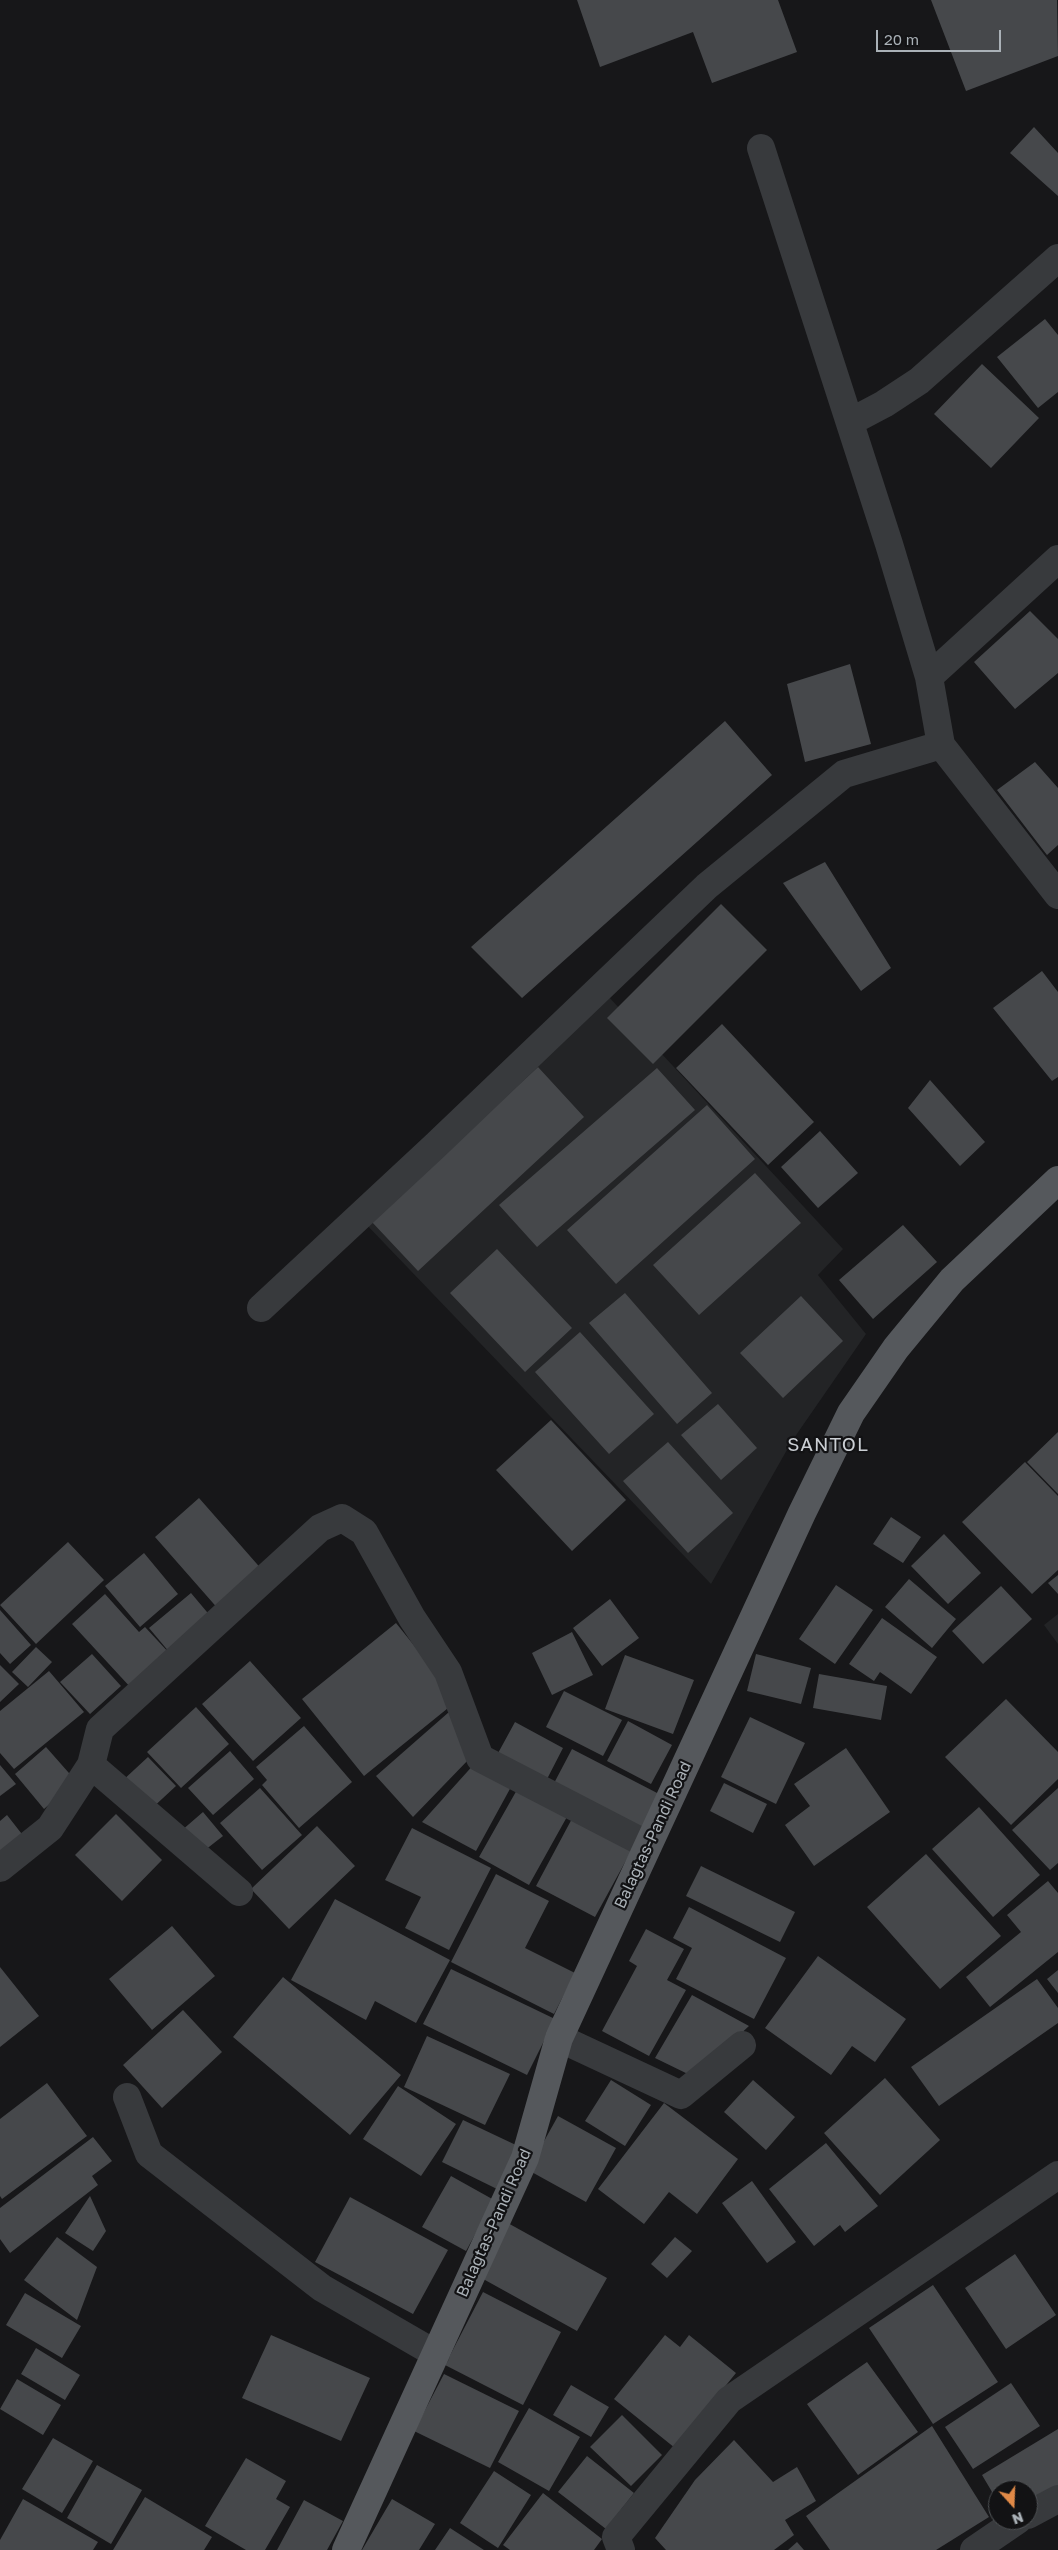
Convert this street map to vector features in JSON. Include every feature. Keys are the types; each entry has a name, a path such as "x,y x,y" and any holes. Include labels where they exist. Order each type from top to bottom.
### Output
{"main road":[{"name":"Balagtas-Pandi Road","path":"346,2550 524,2158 560,2038 802,1514 851,1413 896,1348 952,1280 1058,1180"}],"street":[{"path":"761,148 850,422 929,677 941,745 1058,895"},
{"path":"850,422 884,404 919,381 1058,258"},
{"path":"929,677 1058,559"},
{"path":"261,1308 435,1146 707,886 844,774 941,745"},
{"path":"0,1868 50,1828 91,1765 100,1729 320,1528 342,1518 364,1532 412,1618 448,1672 480,1758 648,1845"},
{"path":"91,1765 239,1892"},
{"path":"560,2038 681,2095 742,2045"},
{"path":"127,2097 148,2154 322,2288 436,2354"},
{"path":"621,2550 616,2537 728,2400 1058,2175"},
{"path":"1038,2510 1058,2499"},
{"path":"974,2550 1003,2530"}],"shaded area":[{"path":"608,996 843,1249 818,1275 866,1334 792,1441 711,1584 363,1221"},
{"path":"1058,1614 1058,1644 1044,1625"}],"building":[{"path":"577,0 778,0 797,52 712,83 693,32 600,67"},
{"path":"931,0 1057,0 1058,56 966,91"},
{"path":"1034,127 1058,153 1058,196 1010,153"},
{"path":"1045,319 1058,335 1058,392 1038,408 997,357"},
{"path":"982,364 1039,418 991,468 934,414"},
{"path":"1030,611 1058,639 1058,673 1015,709 974,662"},
{"path":"850,664 871,744 805,762 787,684"},
{"path":"725,721 772,775 522,998 471,947"},
{"path":"1035,762 1058,788 1058,845 1047,855 997,790"},
{"path":"825,862 891,968 861,991 783,883"},
{"path":"721,904 767,950 653,1064 607,1018"},
{"path":"1042,971 1058,992 1058,1077 1052,1081 993,1008"},
{"path":"722,1024 814,1122 768,1165 676,1068"},
{"path":"538,1067 584,1117 418,1271 371,1221"},
{"path":"657,1068 695,1110 537,1247 499,1205"},
{"path":"930,1080 985,1142 960,1166 908,1108"},
{"path":"707,1105 755,1159 616,1284 567,1230"},
{"path":"820,1131 858,1173 818,1208 781,1167"},
{"path":"755,1173 801,1223 699,1315 653,1265"},
{"path":"903,1225 937,1262 873,1319 839,1280"},
{"path":"497,1249 572,1328 525,1372 450,1293"},
{"path":"625,1293 712,1393 677,1424 589,1323"},
{"path":"801,1296 843,1341 783,1398 740,1353"},
{"path":"580,1332 654,1414 609,1454 535,1372"},
{"path":"718,1404 757,1448 721,1480 681,1435"},
{"path":"551,1420 626,1500 572,1551 496,1470"},
{"path":"1058,1432 1058,1494 1027,1462"},
{"path":"668,1442 733,1513 688,1553 623,1481"},
{"path":"1025,1462 1058,1496 1058,1570 1032,1594 962,1522"},
{"path":"199,1498 264,1572 220,1611 155,1537"},
{"path":"891,1517 921,1537 903,1563 873,1544"},
{"path":"944,1534 981,1573 948,1604 911,1566"},
{"path":"68,1542 104,1580 36,1644 0,1605"},
{"path":"144,1553 178,1594 140,1627 105,1586"},
{"path":"1058,1575 1058,1594 1048,1583"},
{"path":"909,1579 956,1619 932,1648 885,1607"},
{"path":"836,1585 873,1610 835,1664 799,1639"},
{"path":"1001,1586 1032,1619 983,1664 952,1631"},
{"path":"191,1593 212,1618 170,1653 149,1628"},
{"path":"105,1594 139,1632 145,1627 171,1655 132,1689 72,1624"},
{"path":"610,1599 639,1638 602,1666 573,1628"},
{"path":"0,1610 31,1645 10,1664 0,1653"},
{"path":"882,1618 937,1657 911,1694 880,1672 874,1681 849,1664"},
{"path":"396,1623 458,1700 364,1776 302,1699"},
{"path":"572,1632 593,1675 552,1695 532,1653"},
{"path":"36,1647 52,1662 28,1687 12,1672"},
{"path":"92,1654 121,1686 90,1714 60,1682"},
{"path":"756,1654 811,1668 801,1704 747,1691"},
{"path":"625,1655 694,1680 673,1734 605,1709"},
{"path":"250,1661 301,1718 253,1761 202,1704"},
{"path":"0,1665 19,1684 0,1702"},
{"path":"49,1671 84,1712 14,1769 0,1753 0,1711"},
{"path":"819,1674 887,1686 881,1720 813,1708"},
{"path":"564,1691 622,1720 603,1756 546,1727"},
{"path":"1006,1699 1058,1752 1058,1779 1011,1825 945,1757"},
{"path":"196,1707 229,1744 181,1788 147,1752"},
{"path":"449,1712 471,1757 413,1817 376,1776"},
{"path":"750,1717 805,1743 776,1804 721,1777"},
{"path":"628,1721 672,1745 651,1784 607,1761"},
{"path":"515,1722 563,1748 546,1781 497,1755"},
{"path":"304,1726 352,1782 299,1828 262,1785 267,1780 256,1767"},
{"path":"46,1747 76,1781 44,1809 15,1774"},
{"path":"846,1748 890,1812 814,1866 785,1825 810,1806 794,1784"},
{"path":"572,1749 661,1795 641,1833 552,1787"},
{"path":"230,1751 254,1779 213,1815 188,1788"},
{"path":"148,1757 176,1786 149,1811 121,1782"},
{"path":"476,1762 511,1787 476,1851 422,1822"},
{"path":"0,1765 16,1784 0,1796"},
{"path":"724,1783 767,1804 753,1833 710,1811"},
{"path":"260,1788 302,1835 262,1870 220,1823"},
{"path":"518,1788 568,1815 529,1885 479,1857"},
{"path":"1058,1788 1058,1863 1050,1870 1012,1830"},
{"path":"979,1807 1040,1875 993,1917 932,1849"},
{"path":"203,1812 223,1836 200,1854 181,1831"},
{"path":"575,1813 635,1844 595,1917 536,1886"},
{"path":"116,1814 162,1860 122,1901 75,1855"},
{"path":"7,1815 25,1838 0,1857 0,1821"},
{"path":"317,1826 355,1866 289,1929 251,1889"},
{"path":"412,1828 491,1868 449,1950 405,1928 421,1897 385,1880"},
{"path":"926,1854 1001,1936 940,1989 867,1907"},
{"path":"701,1866 795,1912 780,1942 686,1896"},
{"path":"496,1874 549,1901 525,1948 575,1973 554,2014 451,1962"},
{"path":"1048,1881 1058,1893 1058,1952 990,2007 966,1977 1021,1932 1007,1915"},
{"path":"335,1899 450,1960 416,2023 375,2001 366,2020 291,1980"},
{"path":"689,1907 786,1958 754,2019 676,1979 692,1948 673,1938"},
{"path":"172,1926 215,1976 152,2030 109,1979"},
{"path":"646,1929 684,1949 667,1980 686,1990 649,2056 602,2031 637,1966 629,1961"},
{"path":"818,1956 906,2019 875,2062 852,2046 831,2075 765,2028"},
{"path":"0,1967 39,2016 0,2047"},
{"path":"451,1969 555,2019 527,2075 423,2024"},
{"path":"1058,1970 1058,1993 1047,1979"},
{"path":"283,1977 401,2075 350,2135 233,2037"},
{"path":"1037,1979 1058,2008 1058,2023 939,2106 911,2067"},
{"path":"692,1995 749,2026 694,2077 655,2058"},
{"path":"183,2010 222,2052 162,2108 123,2065"},
{"path":"427,2036 510,2074 485,2125 404,2087"},
{"path":"885,2078 940,2140 880,2195 824,2133"},
{"path":"611,2080 651,2105 625,2146 585,2121"},
{"path":"753,2080 795,2117 766,2150 724,2112"},
{"path":"47,2083 87,2136 2,2199 0,2196 0,2119"},
{"path":"398,2086 456,2124 421,2176 363,2139"},
{"path":"664,2103 738,2159 697,2214 669,2192 644,2224 598,2189"},
{"path":"558,2116 616,2148 586,2202 528,2170"},
{"path":"463,2120 518,2146 497,2189 442,2162"},
{"path":"93,2137 112,2161 92,2176 98,2185 10,2253 0,2239 0,2208"},
{"path":"826,2143 878,2206 845,2232 840,2225 814,2246 769,2189"},
{"path":"451,2176 494,2200 466,2251 422,2227"},
{"path":"752,2181 796,2242 767,2263 722,2203"},
{"path":"90,2196 106,2231 93,2251 65,2233"},
{"path":"350,2197 448,2250 413,2314 315,2262"},
{"path":"506,2222 607,2278 577,2331 476,2275"},
{"path":"57,2237 97,2267 77,2320 24,2280"},
{"path":"675,2237 692,2251 667,2278 651,2264"},
{"path":"1015,2254 1056,2315 1006,2349 965,2288"},
{"path":"933,2285 998,2382 933,2424 869,2328"},
{"path":"483,2292 561,2332 523,2405 445,2365"},
{"path":"25,2293 81,2326 62,2358 6,2325"},
{"path":"271,2335 370,2378 341,2441 242,2398"},
{"path":"665,2335 680,2347 689,2335 736,2373 675,2448 614,2399"},
{"path":"36,2348 80,2375 65,2400 21,2374"},
{"path":"867,2362 918,2432 858,2475 807,2404"},
{"path":"444,2374 519,2411 490,2468 414,2431"},
{"path":"17,2379 61,2405 43,2435 0,2409"},
{"path":"1011,2383 1040,2426 973,2469 945,2427"},
{"path":"571,2385 609,2407 591,2437 553,2415"},
{"path":"529,2408 580,2437 549,2491 498,2462"},
{"path":"622,2415 662,2455 631,2486 590,2447"},
{"path":"932,2426 988,2518 936,2550 830,2550 806,2516"},
{"path":"1058,2429 1058,2489 1038,2501 1038,2480 988,2480 988,2485 982,2475"},
{"path":"53,2438 93,2461 62,2513 22,2489"},
{"path":"734,2440 773,2482 797,2467 816,2501 785,2520 794,2535 774,2550 666,2550 655,2538 695,2480"},
{"path":"587,2456 634,2493 606,2529 558,2492"},
{"path":"246,2458 286,2481 276,2499 290,2507 265,2550 246,2550 205,2526"},
{"path":"97,2465 142,2490 111,2544 67,2518"},
{"path":"494,2471 531,2495 498,2548 460,2523"},
{"path":"543,2493 602,2539 594,2550 510,2550 503,2545"},
{"path":"145,2497 212,2537 204,2550 113,2550"},
{"path":"23,2499 98,2542 93,2550 0,2550 0,2540"},
{"path":"392,2499 435,2524 419,2550 362,2550"},
{"path":"304,2500 343,2521 327,2550 277,2550"},
{"path":"450,2528 484,2550 435,2550"},
{"path":"797,2542 804,2550 788,2550"}],"district":[{"name":"SANTOL","path":"828,1445"}]}
